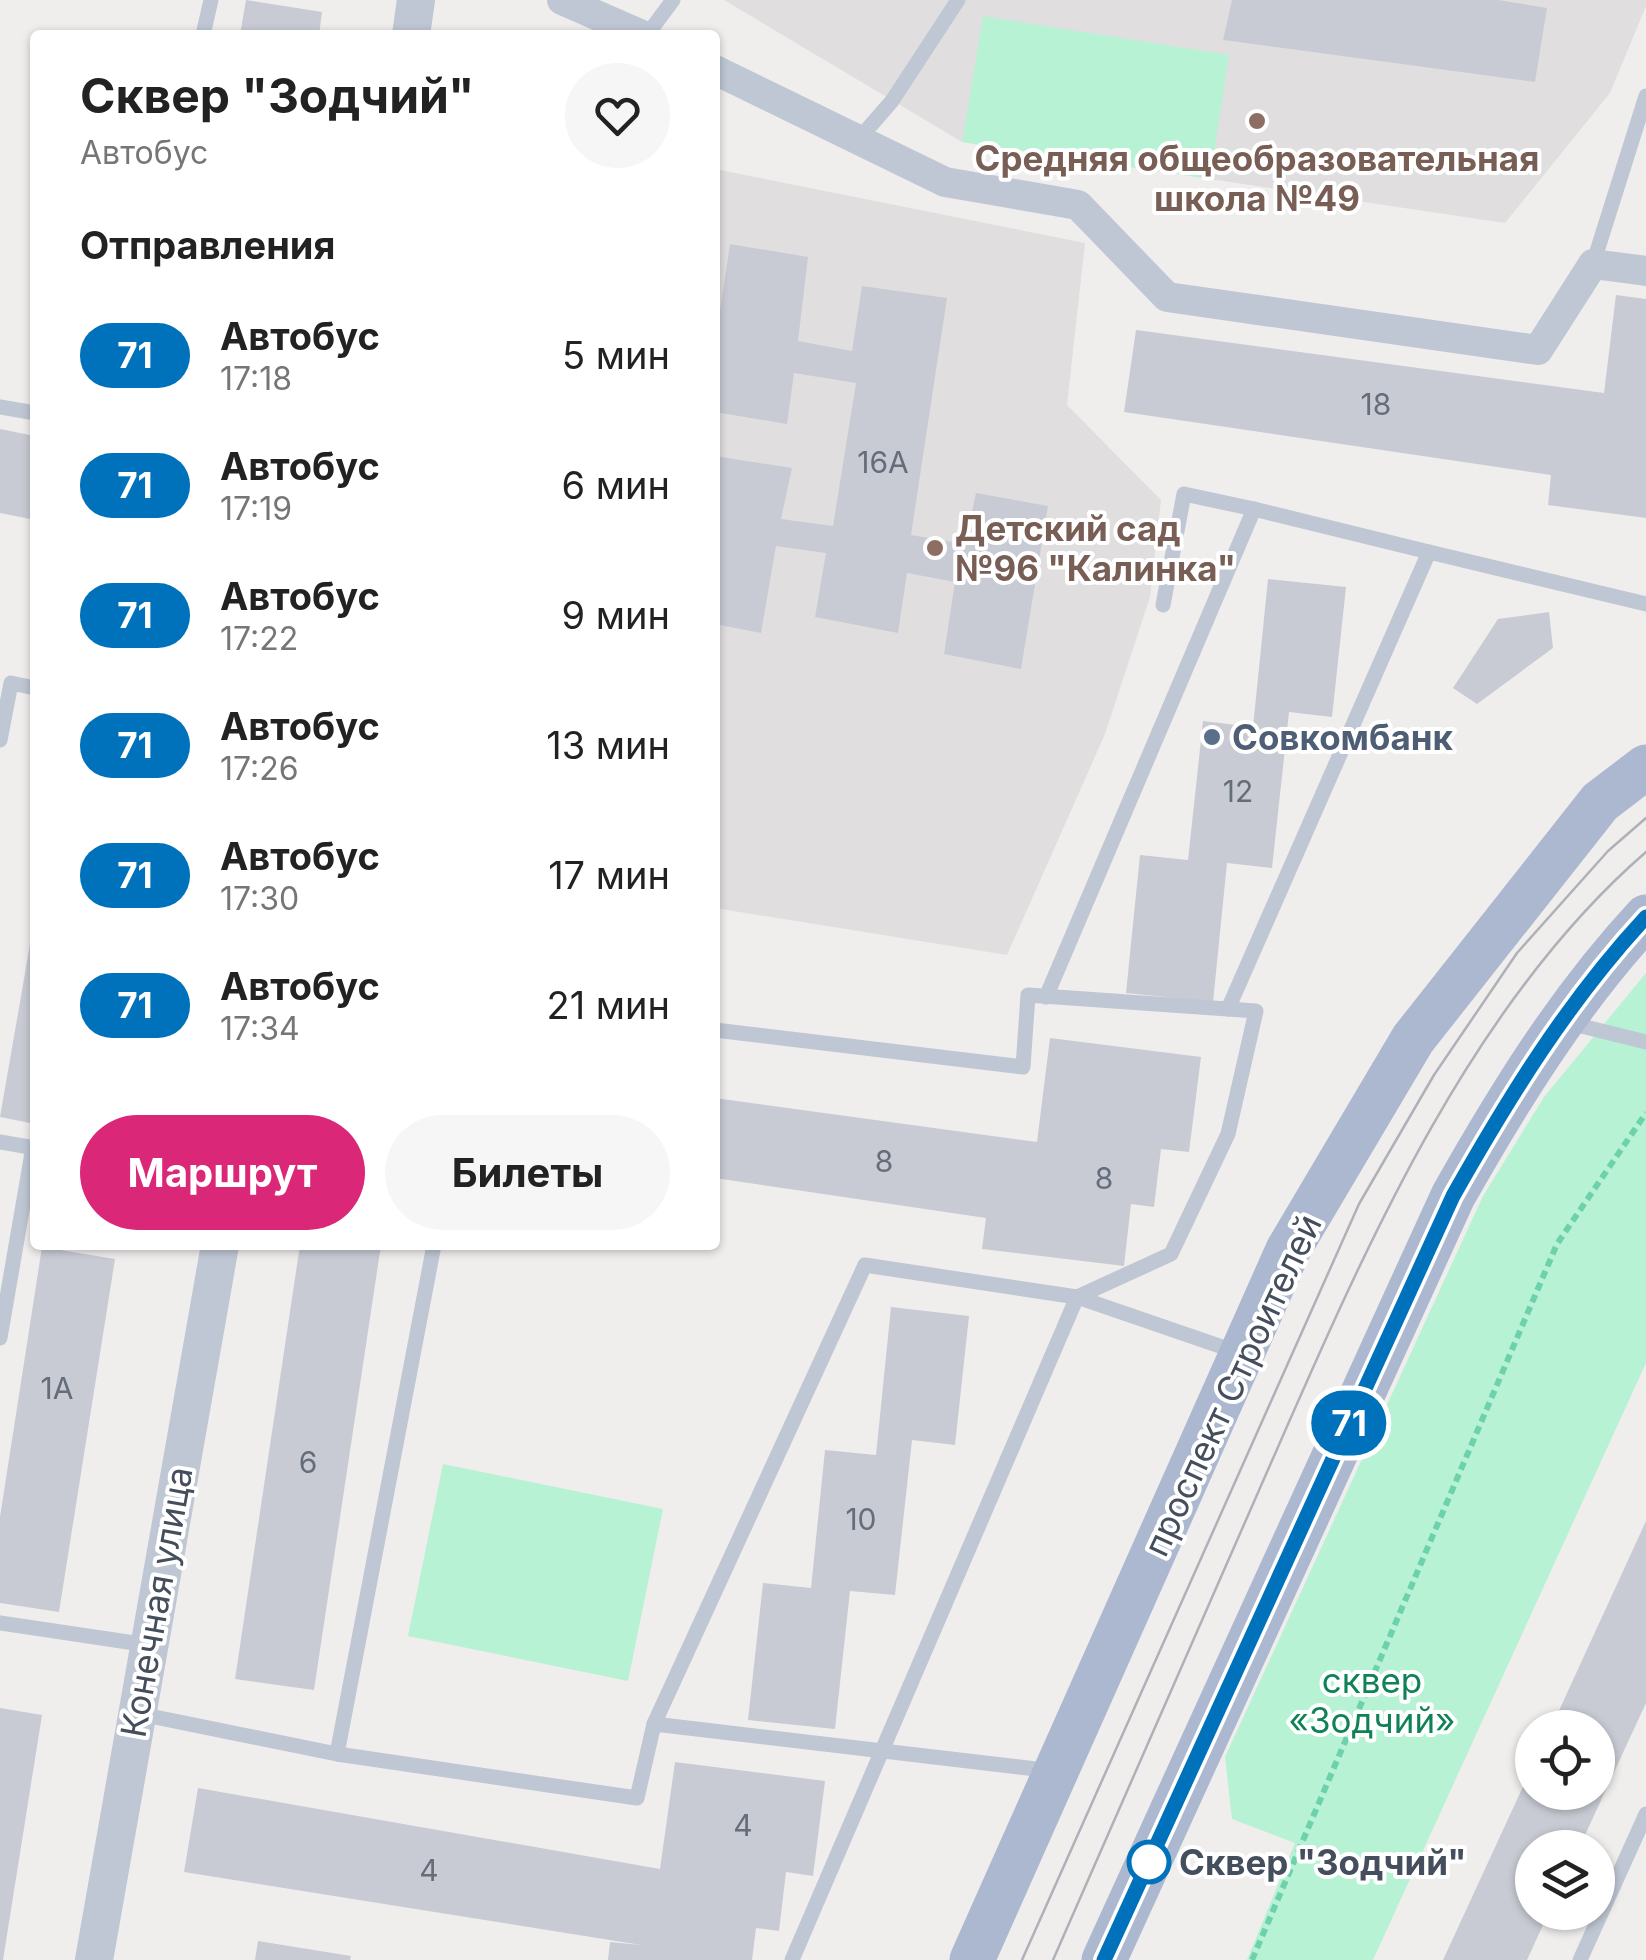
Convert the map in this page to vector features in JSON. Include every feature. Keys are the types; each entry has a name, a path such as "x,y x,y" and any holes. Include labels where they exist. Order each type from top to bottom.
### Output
{"main road":[{"name":"проспект Строителей","path":"972,1960 1288,1250 1413,1039 1600,802 1646,767"},
{"path":"1104,1960 1453,1196 1512,1093 1560,1021 1646,917"}],"street":[{"path":"411,30 416,0"},
{"path":"562,0 606,26"},
{"path":"720,72 945,182 1078,205 1167,297 1538,350 1593,264 1646,272"},
{"name":"Конечная улица","path":"94,1960 219,1250"}],"lane":[{"path":"204,30 210,0"},
{"path":"649,30 673,0"},
{"path":"858,140 892,100 958,0"},
{"path":"1593,264 1646,96"},
{"path":"0,406 30,412"},
{"path":"1162,606 1184,494 1646,604"},
{"path":"1046,996 1254,509"},
{"path":"1228,1009 1429,552"},
{"path":"0,740 11,683 30,687"},
{"path":"720,1031 1022,1067 1028,995 1256,1011 1228,1134 1171,1254 1077,1297 792,1960"},
{"path":"1560,1021 1646,1042"},
{"path":"0,1142 30,1146"},
{"path":"0,1338 30,1169"},
{"path":"337,1754 433,1250"},
{"path":"136,1713 337,1754 636,1798 654,1724 865,1265 1077,1297 1242,1354"},
{"path":"0,1623 148,1645"},
{"path":"654,1724 1057,1771"},
{"path":"1580,1960 1646,1814"}],"path":[{"path":"1252,1960 1556,1244 1646,1114"}],"shaded area":[{"name":"Средняя общеобразовательная школа №49","path":"724,0 1646,0 1646,6 1610,93 1505,223 962,142"},
{"name":"Детский сад №96 \"Калинка\"","path":"720,170 1085,243 1067,405 1161,500 1150,597 1105,734 1007,955 720,909"}],"green space":[{"path":"983,16 1229,55 1210,179 962,142"},
{"name":"сквер «Зодчий»","path":"1646,973 1646,1363 1373,1960 1247,1960 1295,1843 1232,1819 1225,1757 1483,1196 1544,1097"},
{"path":"443,1464 663,1509 628,1681 408,1636"}],"building":[{"path":"246,0 322,12 320,30 241,30"},
{"path":"1232,0 1498,0 1547,8 1535,82 1223,40"},
{"path":"730,244 808,257 798,341 852,351 862,286 947,298 911,535 965,544 976,493 1048,506 1021,669 944,654 955,582 907,573 898,633 815,617 826,553 776,546 761,633 720,625 720,457 792,468 781,519 833,526 856,383 794,373 787,424 720,413 720,311"},
{"path":"1616,295 1646,299 1646,518 1548,505 1551,475 1124,412 1136,330 1604,393"},
{"path":"0,429 30,435 30,519 0,513"},
{"path":"1268,579 1346,587 1332,717 1289,712 1272,868 1227,863 1213,1002 1126,993 1140,855 1188,860 1203,721 1253,727"},
{"path":"1549,612 1553,648 1477,704 1453,688 1498,619"},
{"path":"30,944 30,1123 0,1117"},
{"path":"1050,1038 1201,1057 1189,1152 1161,1149 1154,1207 1131,1204 1124,1266 982,1249 986,1218 720,1179 720,1099 1037,1142"},
{"path":"42,1250 115,1259 59,1612 0,1603 0,1517"},
{"path":"299,1250 380,1250 314,1690 235,1679"},
{"path":"891,1307 969,1316 955,1445 912,1440 895,1595 850,1591 835,1729 748,1720 763,1583 811,1588 825,1450 876,1455"},
{"path":"1646,1521 1646,1703 1615,1770 1615,1710 1559,1710"},
{"path":"0,1708 42,1715 3,1960 0,1960"},
{"path":"675,1762 825,1781 813,1876 786,1872 779,1931 756,1928 752,1960 608,1960 610,1942 641,1945 184,1872 198,1788 660,1869"},
{"path":"1515,1804 1515,1810 1597,1810 1587,1830 1515,1830 1515,1930 1541,1930 1527,1960 1443,1960"},
{"path":"258,1941 351,1956 350,1960 255,1960"}],"tram line":[{"path":"1022,1960 1359,1204 1434,1075 1517,953 1608,851 1646,818"},
{"path":"1053,1960 1335,1319 1420,1148 1468,1066 1522,988 1581,916 1646,852"}],"bus line":[{"name":"71","path":"1104,1960 1453,1196 1512,1093 1560,1021 1646,917"}],"place":[{"name":"Средняя общеобразовательная школа №49","path":"1257,121"},
{"name":"Детский сад №96 \"Калинка\"","path":"935,548"},
{"name":"Совкомбанк","path":"1212,737"},
{"name":"Сквер \"Зодчий\"","path":"1149,1862"}]}
